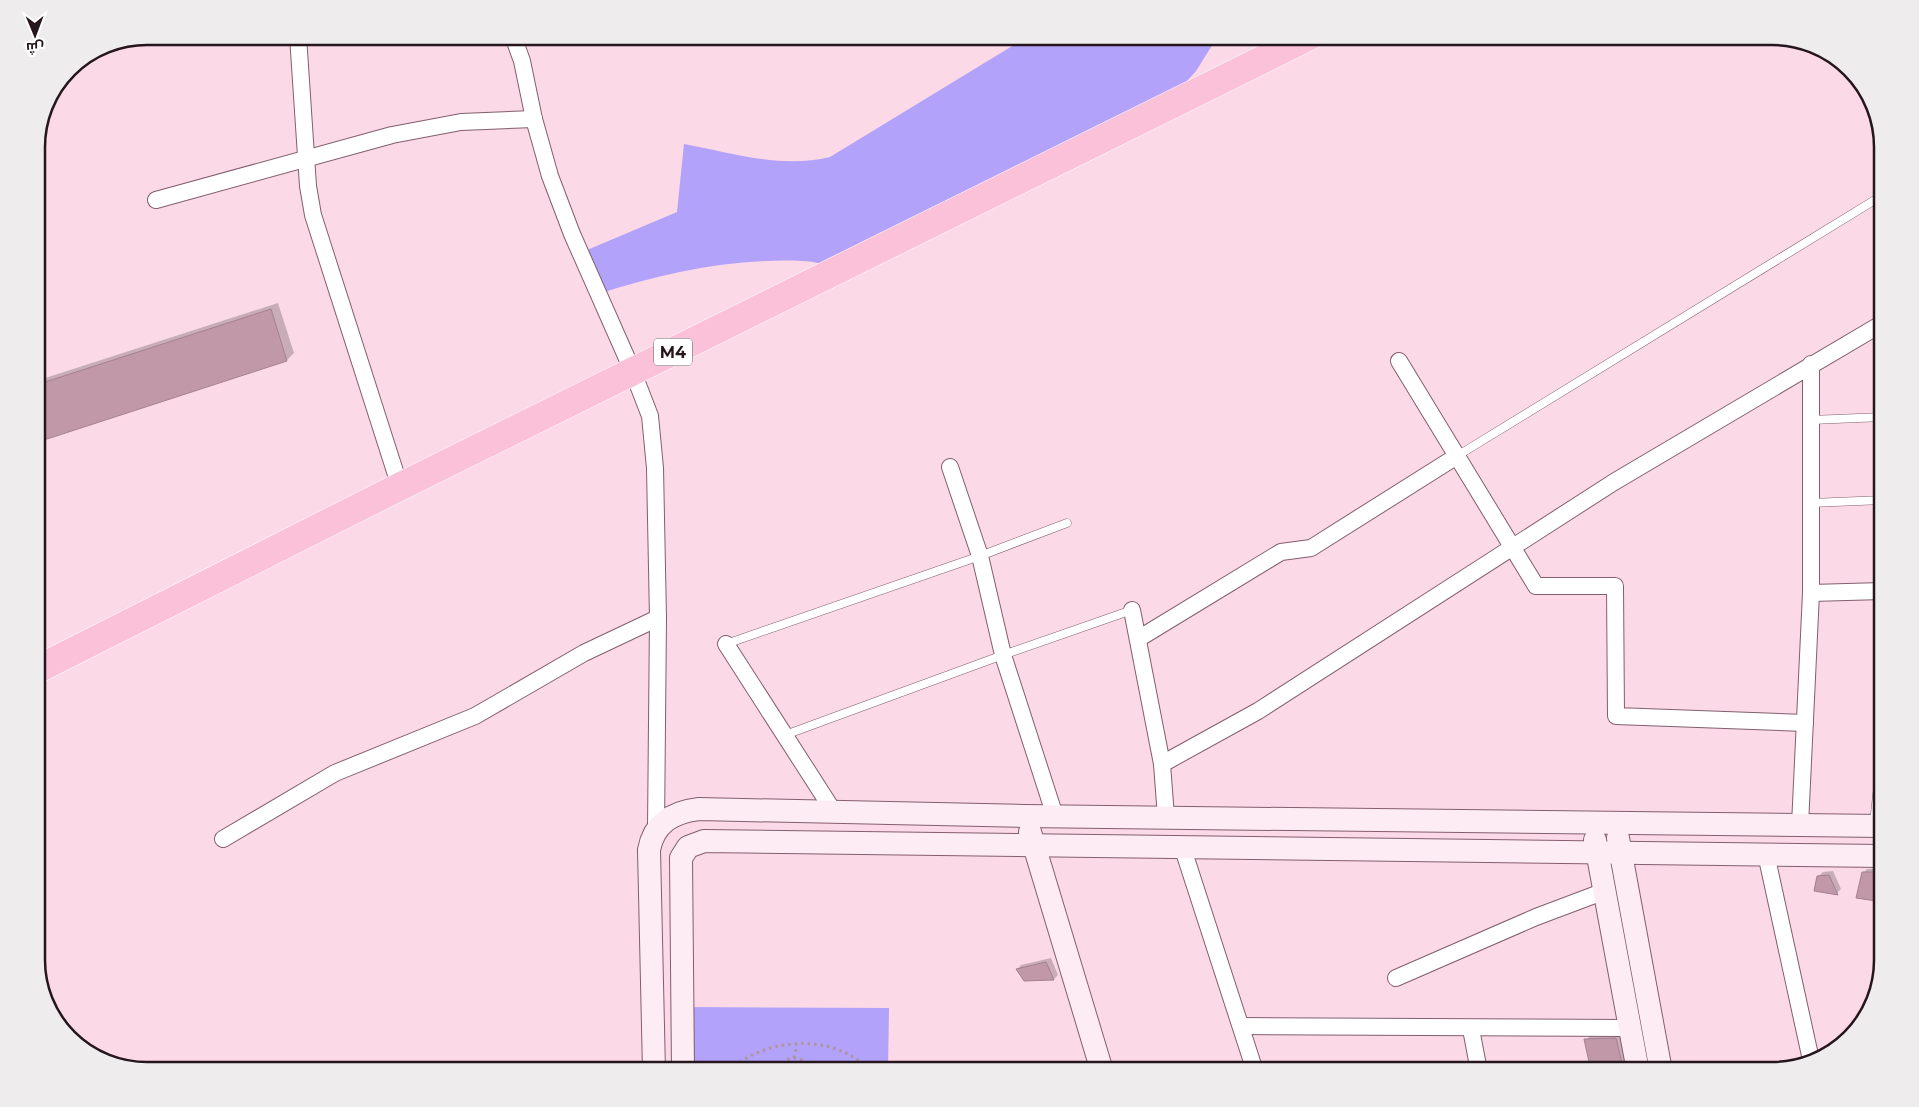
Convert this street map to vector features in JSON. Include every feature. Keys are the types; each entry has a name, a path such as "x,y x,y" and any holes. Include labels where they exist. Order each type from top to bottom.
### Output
{"highway":[{"name":"M4","path":"45,665 1288,45"}],"street":[{"path":"299,45 308,186 313,215 400,487"},
{"path":"516,45 522,61 534,119 550,176 572,234 633,372 650,416 655,468 658,618 656,829 649,850 654,1062"},
{"path":"156,200 306,157 392,135 461,122 534,119"},
{"path":"1162,764 1258,711 1512,547 1811,364 1874,328"},
{"path":"1400,361 1536,586 1615,586 1616,716 1805,723"},
{"path":"1800,824 1811,593 1811,364"},
{"path":"1138,639 1281,552 1311,548 1457,456"},
{"path":"950,467 980,556 1002,655 1055,816"},
{"path":"1811,593 1874,591"},
{"path":"1132,610 1162,764 1166,817"},
{"path":"223,839 335,773 475,716 584,653 658,618"},
{"path":"726,644 834,812"},
{"path":"656,829 674,815 684,811 699,809 1024,816 1874,826"},
{"path":"1024,816 1099,1062"},
{"path":"1592,824 1636,1062"},
{"path":"1616,824 1659,1062"},
{"path":"683,1062 681,858 693,844 704,841 1874,856"},
{"path":"1182,846 1252,1062"},
{"path":"1766,854 1810,1055"},
{"path":"1396,978 1536,917 1605,892"},
{"path":"1240,1026 1471,1029 1629,1028"},
{"path":"1471,1029 1477,1062"}],"lane":[{"path":"1457,456 1874,200"},
{"path":"1811,420 1874,417"},
{"path":"1811,503 1874,500"},
{"path":"726,644 980,556 1067,523"},
{"path":"785,735 1002,655 1132,610"}],"path":[{"path":"794,1058 797,1045"},
{"path":"740,1062 764,1049 776,1046 797,1045 819,1046 842,1051 859,1062"},
{"path":"785,1062 786,1060 794,1058 803,1062"}],"shaded area":[{"path":"1014,45 1212,45 1196,71 1162,109 840,268 802,261 750,262 698,268 598,294 580,253 677,212 684,144 775,161 812,160 830,157"},
{"path":"682,1007 889,1008 888,1062 683,1062"}],"building":[{"path":"271,309 287,361 45,440 45,382"},
{"path":"1862,872 1874,872 1874,901 1856,898"},
{"path":"1829,875 1838,895 1814,891 1817,876"},
{"path":"1046,962 1054,980 1024,981 1016,969"},
{"path":"1616,1038 1622,1062 1589,1062 1584,1039"}]}
